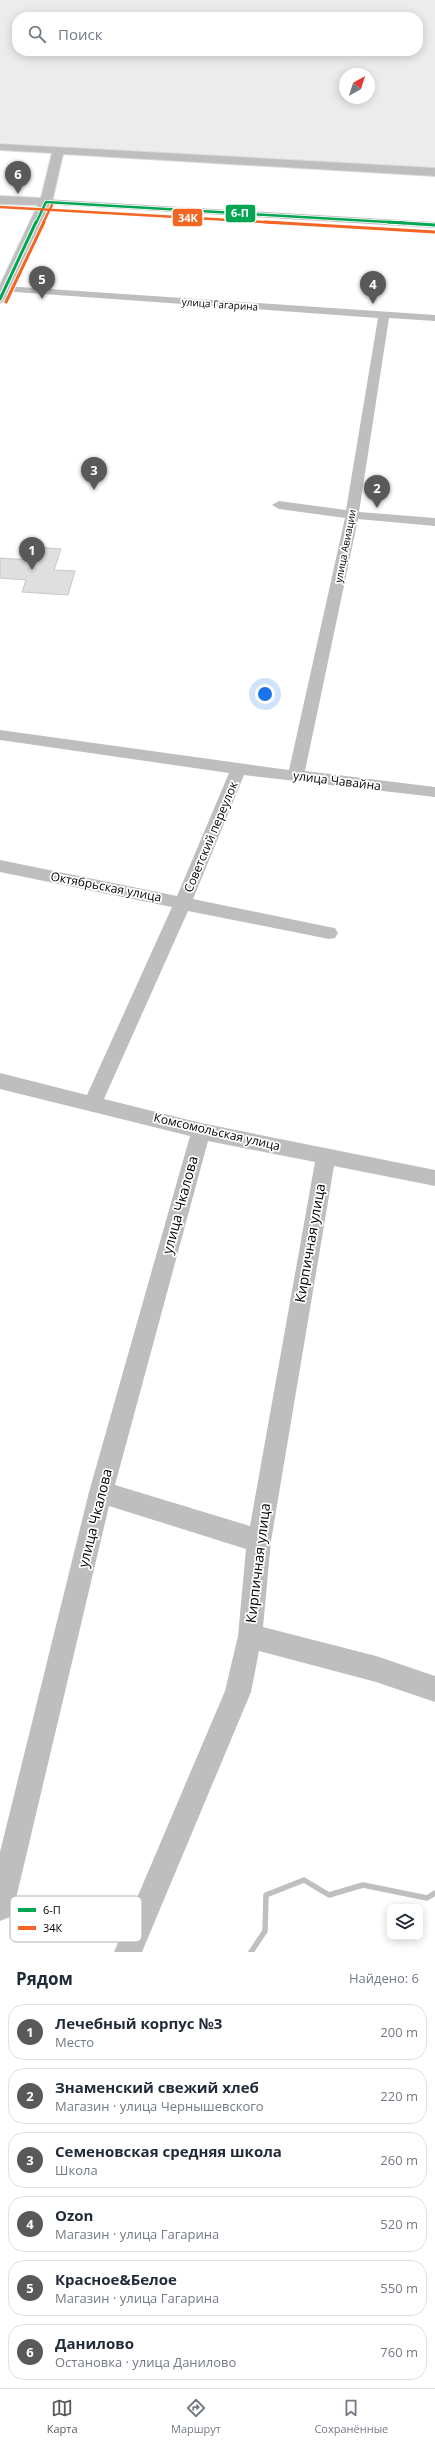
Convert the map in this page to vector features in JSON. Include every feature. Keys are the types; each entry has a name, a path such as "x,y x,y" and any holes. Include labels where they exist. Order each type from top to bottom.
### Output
{"main road":[{"path":"0,147 58,152 435,172"},
{"path":"2,294 46,202 58,152"},
{"path":"0,200 46,202"}],"street":[{"path":"46,202 435,225"},
{"name":"улица Гагарина","path":"2,294 435,318"},
{"name":"улица Авиации","path":"296,776 352,515 384,314"},
{"path":"279,505 352,515 435,522"},
{"name":"Советский переулок","path":"0,735 239,769 184,903 93,1102"},
{"name":"улица Чавайна","path":"239,769 435,792"},
{"name":"Октябрьская улица","path":"0,866 329,933"},
{"name":"Комсомольская улица","path":"0,1081 93,1102 201,1131 435,1178"},
{"name":"улица Чкалова","path":"0,1907 101,1492 201,1131"},
{"name":"Кирпичная улица","path":"142,1919 238,1692 250,1636 259,1541 326,1156"},
{"path":"101,1492 259,1541"},
{"path":"250,1636 376,1669 435,1689"},
{"name":"Кирпичная улица","path":"128,1952 132,1942"}],"shaded area":[{"path":"0,0 435,0 435,168 0,143"}],"building":[{"path":"35,547 61,549 54,570 75,571 68,595 22,592 26,580 0,578 0,558 31,560"}],"waterway":[{"path":"251,1952 265,1931 266,1895 304,1880 329,1895 363,1885 427,1898 435,1893"}],"transit line":[{"name":"6-П","path":"46,202 435,225"},
{"name":"6-П","path":"0,299 46,202"},
{"name":"34К","path":"6,302 52,205"},
{"name":"34К","path":"0,207 435,232"}],"place":[{"name":"Данилово","path":"18,194"},
{"name":"Красное&Белое","path":"42,299"},
{"name":"Ozon","path":"373,304"},
{"name":"Семеновская средняя школа","path":"94,490"},
{"name":"Знаменский свежий хлеб","path":"377,508"},
{"name":"Лечебный корпус №3","path":"32,570"}]}
